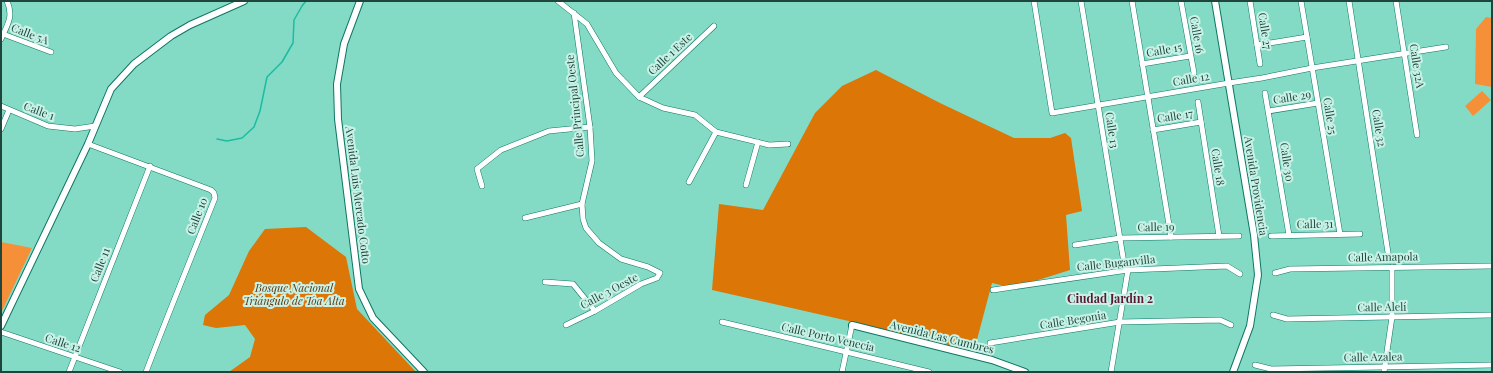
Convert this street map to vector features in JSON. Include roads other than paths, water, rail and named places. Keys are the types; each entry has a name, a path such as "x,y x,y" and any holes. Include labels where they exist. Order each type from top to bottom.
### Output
{"street":[{"path":"2,37 9,23 10,14 7,1"},
{"path":"1,326 88,144 111,89 134,64 171,36 190,25 244,1"},
{"name":"Avenida Luis Mercado Cotto","path":"360,1 344,44 337,84 338,119 359,289 373,318 424,372"},
{"path":"558,1 587,24 616,73 639,97 663,108 695,115 716,132 769,144 788,144"},
{"name":"Calle 12","path":"1034,1 1052,113 1262,78 1358,60 1446,47"},
{"name":"Calle 13","path":"1081,1 1124,263"},
{"path":"1132,1 1171,237"},
{"name":"Calle 16","path":"1181,1 1194,73"},
{"name":"Avenida Providencia","path":"1215,1 1254,236 1258,276 1250,326 1233,372"},
{"name":"Calle 27","path":"1250,1 1260,64"},
{"name":"Calle 25","path":"1301,1 1340,234"},
{"name":"Calle 32","path":"1349,1 1389,259"},
{"name":"Calle 32A","path":"1396,1 1417,135"},
{"name":"Calle Principal Oeste","path":"574,13 590,128 592,161 582,204 583,219 586,228 599,243 621,259 648,267 660,273"},
{"name":"Calle 1 Este","path":"639,97 714,26"},
{"name":"Calle 5A","path":"2,37 50,52"},
{"path":"1257,45 1307,37"},
{"name":"Calle 15","path":"1142,64 1190,56"},
{"name":"Calle 30","path":"1265,93 1289,235"},
{"name":"Calle 18","path":"1198,102 1219,236"},
{"name":"Calle 29","path":"1269,111 1318,103"},
{"name":"Calle 1","path":"1,106 48,126 75,129 95,126"},
{"path":"1,129 10,110"},
{"name":"Calle 17","path":"1153,130 1201,122"},
{"path":"482,186 477,169 501,150 549,131 590,128"},
{"path":"689,182 716,132"},
{"path":"746,185 758,142"},
{"name":"Calle 10","path":"88,144 150,166 211,190 214,193 215,198 174,304 162,327 146,372"},
{"name":"Calle 11","path":"69,372 150,166"},
{"path":"525,218 582,204"},
{"name":"Calle 31","path":"1271,236 1360,234"},
{"name":"Calle 19","path":"1075,245 1120,238 1239,236"},
{"name":"Calle Buganvilla","path":"993,290 1128,270 1227,266 1240,274"},
{"name":"Calle Amapola","path":"1276,273 1290,269 1492,266"},
{"path":"1384,370 1392,317 1392,267"},
{"path":"1111,372 1128,270"},
{"name":"Calle 3 Oeste","path":"566,325 595,311 642,284 657,278 660,273"},
{"path":"545,282 573,284 595,311"},
{"name":"Calle Alelí","path":"1273,315 1287,319 1492,315"},
{"name":"Calle Begonia","path":"990,343 1120,322 1220,320 1231,325"},
{"name":"Calle Porto Venecia","path":"722,322 929,372"},
{"path":"842,372 852,325"},
{"name":"Avenida Las Cumbres","path":"852,325 992,360 1025,372"},
{"name":"Calle 12","path":"1,332 120,372"},
{"name":"Calle Azalea","path":"1255,365 1271,369 1384,370 1492,365"}],"waterway":[{"path":"217,139 227,141 242,138 254,127 260,111 267,77 282,62 293,43 294,20 306,1"}],"district":[{"name":"Ciudad Jardín 2","path":"1110,299"}],"park label":[{"name":"Bosque Nacional Triángulo de Toa Alta","path":"294,294"}]}
